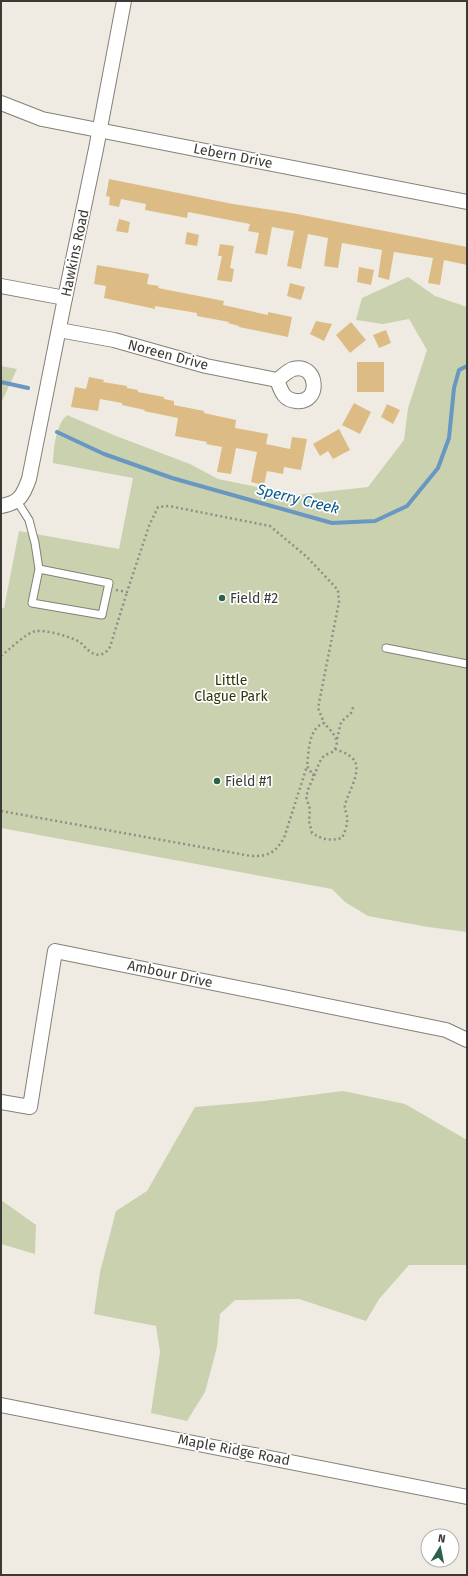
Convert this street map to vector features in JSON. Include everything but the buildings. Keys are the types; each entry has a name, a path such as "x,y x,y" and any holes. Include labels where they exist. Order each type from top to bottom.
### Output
{"street":[{"name":"Hawkins Road","path":"17,501 25,491 29,479 124,1"},
{"name":"Lebern Drive","path":"1,103 42,119 467,202"},
{"path":"1,286 65,298"},
{"name":"Noreen Drive","path":"59,330 114,340 206,366 277,380"},
{"path":"1,506 17,501"},
{"name":"Ambour Drive","path":"1,1102 30,1107 55,951 446,1030 467,1040"},
{"name":"Maple Ridge Road","path":"1,1405 467,1497"}],"lane":[{"path":"17,501 29,520 36,543 39,569 32,603 102,615 109,583 39,569"},
{"path":"386,648 467,664"}],"path":[{"path":"1,656 34,631 46,631 79,641 86,649 96,654 102,655 106,653 110,647 149,526 158,507 169,506 270,526 307,557 338,590 339,602 318,708 324,723 336,737 337,745 335,749 324,756 321,761 308,787 306,797 310,809 309,821 312,834 324,840 342,838 348,817 345,804 355,780 355,760 335,749"},
{"path":"116,590 127,592"},
{"path":"336,740 340,722 351,713 354,705"},
{"path":"1,811 251,856 264,856 272,853 284,838 307,766 312,733 316,726 324,723"},
{"path":"307,766 313,776 315,773"}],"green space":[{"name":"Little Clague Park","path":"408,277 435,296 467,307 467,932 428,927 368,916 345,902 332,889 1,828 1,608 4,608 19,531 119,549 133,478 53,463 56,438 63,420 67,415 116,436 190,464 218,479 297,495 368,487 404,440 408,408 427,350 409,319 383,324 356,320 362,298"},
{"path":"1,366 17,369 1,403"},
{"path":"343,1091 405,1104 467,1140 467,1265 409,1265 379,1299 366,1321 299,1299 235,1300 220,1314 217,1347 205,1392 187,1421 151,1413 160,1352 156,1326 94,1314 100,1272 116,1211 147,1191 195,1107 264,1101"},
{"path":"1,1200 36,1225 35,1254 1,1244"}],"waterway":[{"name":"Sperry Creek","path":"57,432 104,454 172,478 332,523 375,521 407,506 438,468 449,438 454,388 459,370 467,366"},
{"name":"Sperry Creek","path":"1,382 28,388"}],"place":[{"name":"Field #2","path":"222,598"},
{"name":"Field #1","path":"217,781"}]}
